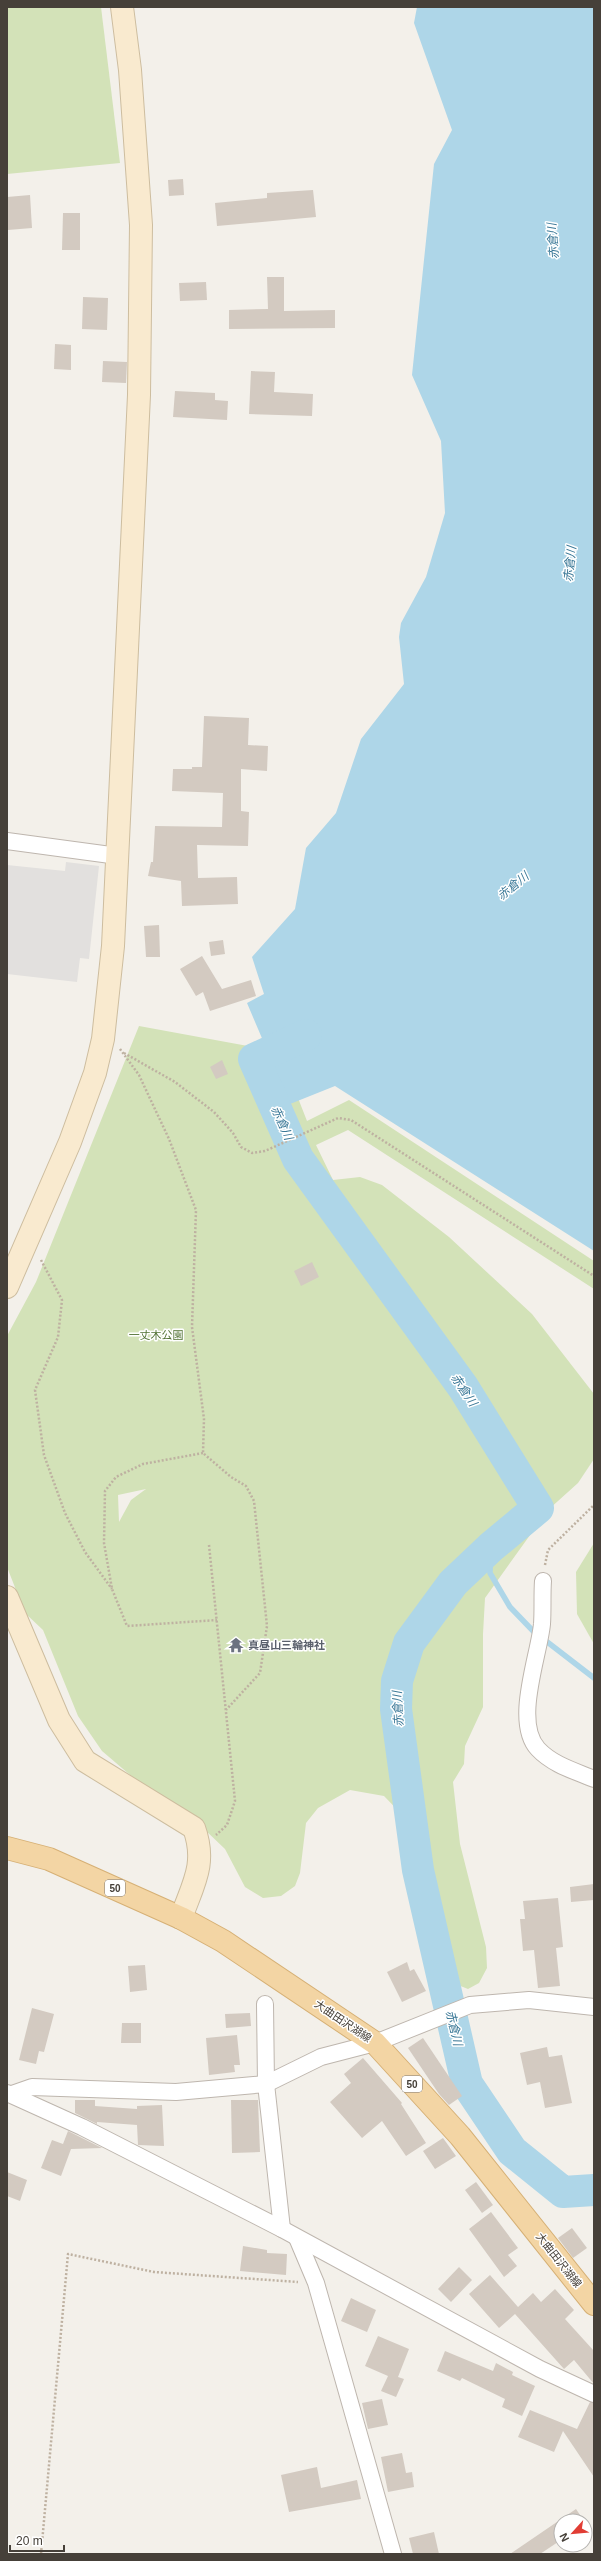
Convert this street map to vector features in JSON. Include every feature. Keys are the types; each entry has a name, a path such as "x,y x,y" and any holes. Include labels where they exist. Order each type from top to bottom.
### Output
{"main road":[{"name":"大曲田沢湖線","path":"7,1848 49,1859 181,1918 223,1941 375,2043 460,2136 594,2304"}],"street":[{"path":"7,1287 70,1142 95,1073 103,1039 118,856 140,395 141,225 130,70 122,7"},
{"path":"7,841 118,856"},
{"path":"543,1581 542,1624 528,1700 528,1726 537,1748 554,1762 594,1779"},
{"path":"7,1597 59,1720 85,1761 194,1828 200,1845 200,1863 181,1918"},
{"path":"10,2093 32,2087 176,2092 266,2084 321,2057 375,2043 470,2005 529,2000 594,2007"},
{"path":"265,2004 266,2084 282,2229"},
{"path":"10,2093 282,2229 540,2368 594,2394"},
{"path":"297,2238 316,2283 393,2554"}],"path":[{"path":"103,1039 122,1052 175,1082 214,1112 233,1133 241,1147 252,1153 265,1151 338,1118 351,1120 594,1276"},
{"path":"122,1052 139,1075 170,1139 196,1210 192,1327 204,1419 203,1453"},
{"path":"29,1239 62,1300 58,1337 35,1390 44,1455 65,1513 82,1545 112,1590 127,1626 217,1620"},
{"path":"112,1590 104,1543 105,1491 116,1477 143,1464 203,1453"},
{"path":"203,1453 231,1477 246,1486 254,1501 267,1626 260,1673 226,1710"},
{"path":"543,1581 548,1550 594,1505"},
{"path":"200,1845 227,1825 233,1811 235,1801 209,1545"},
{"path":"41,2554 68,2254 154,2272 260,2281 316,2283"}],"green space":[{"path":"7,7 101,7 120,163 7,174"},
{"name":"一丈木公園","path":"139,1026 280,1052 307,1121 349,1100 594,1261 594,1289 348,1130 316,1145 333,1180 360,1177 382,1185 449,1237 532,1314 594,1394 594,1459 578,1483 548,1510 485,1598 483,1634 483,1707 465,1746 464,1764 453,1782 460,1844 486,1947 487,1968 479,1983 468,1989 458,1985 449,1969 443,1944 442,1910 433,1870 419,1832 384,1796 350,1790 318,1808 306,1823 300,1873 295,1886 281,1896 263,1898 245,1887 225,1849 181,1807 136,1780 102,1751 78,1716 43,1630 25,1613 7,1567 7,1336 36,1282","holes":["146,1489 131,1500 119,1522 118,1495"]},
{"path":"594,1543 594,1644 577,1614 576,1572"}],"shaded area":[{"path":"66,862 99,866 89,959 80,958 77,982 7,974 7,865 65,871"}],"water":[{"path":"417,7 594,7 594,1251 335,1086 290,1104 247,1003 264,994 252,957 295,909 306,848 336,813 361,739 404,684 399,637 401,623 426,577 445,513 441,441 412,375 434,164 452,130 414,23"}],"building":[{"path":"183,179 184,195 169,196 168,180"},
{"path":"313,190 316,217 217,226 215,203 267,198 267,193"},
{"path":"30,195 32,228 8,230 7,197"},
{"path":"63,213 80,213 80,250 62,250"},
{"path":"267,277 284,277 284,311 335,310 335,328 229,329 229,310 268,309"},
{"path":"206,282 207,300 180,301 179,283"},
{"path":"83,297 108,298 107,330 82,329"},
{"path":"55,344 71,345 71,370 54,369"},
{"path":"103,361 127,362 126,383 102,382"},
{"path":"251,371 275,372 274,392 313,394 312,416 249,414"},
{"path":"175,391 215,393 215,400 228,401 227,420 173,417"},
{"path":"204,716 249,718 248,745 268,746 267,771 241,769 241,811 249,812 248,846 197,845 198,878 237,877 238,904 182,906 181,881 148,876 151,862 153,862 155,826 222,827 223,793 172,791 173,769 192,769 192,767 202,767"},
{"path":"159,925 160,957 146,957 144,926"},
{"path":"223,940 225,954 211,956 209,942"},
{"path":"202,956 222,989 251,980 256,996 210,1011 203,992 196,996 180,969"},
{"path":"222,1060 228,1074 216,1079 210,1067"},
{"path":"312,1262 319,1277 301,1286 294,1271"},
{"path":"594,1884 594,1900 571,1902 570,1887"},
{"path":"558,1898 563,1947 556,1948 560,1986 538,1988 534,1950 523,1951 520,1919 525,1919 523,1901"},
{"path":"407,1962 410,1971 414,1969 426,1991 402,2002 387,1972"},
{"path":"145,1965 147,1990 130,1992 128,1966"},
{"path":"32,2008 54,2014 44,2052 39,2051 36,2064 19,2060"},
{"path":"250,2013 251,2026 226,2028 225,2014"},
{"path":"122,2023 141,2023 141,2043 121,2043"},
{"path":"237,2035 240,2065 234,2065 235,2072 209,2075 206,2038"},
{"path":"423,2038 462,2096 449,2105 439,2094 408,2048"},
{"path":"547,2047 549,2057 562,2055 572,2103 545,2108 540,2082 527,2085 520,2053"},
{"path":"363,2058 402,2103 401,2104 426,2143 406,2156 382,2121 362,2138 330,2102 351,2083 344,2074"},
{"path":"75,2100 95,2100 95,2106 137,2109 137,2106 162,2105 164,2146 138,2145 137,2125 97,2122 97,2124 75,2113"},
{"path":"231,2100 258,2100 260,2152 232,2153"},
{"path":"68,2131 102,2148 71,2149 61,2176 41,2168 52,2140 63,2144"},
{"path":"443,2138 456,2156 435,2169 423,2151"},
{"path":"7,2172 27,2180 20,2201 7,2196"},
{"path":"476,2182 493,2205 482,2213 465,2190"},
{"path":"491,2212 518,2248 508,2255 517,2266 504,2277 469,2229"},
{"path":"572,2228 587,2248 573,2258 558,2238"},
{"path":"243,2246 267,2250 267,2253 287,2254 286,2275 240,2271"},
{"path":"459,2267 472,2280 451,2302 438,2289"},
{"path":"490,2275 518,2307 533,2293 541,2302 555,2289 574,2310 565,2319 594,2351 594,2384 574,2360 564,2369 515,2314 499,2328 469,2294"},
{"path":"351,2298 376,2310 367,2332 341,2321"},
{"path":"378,2336 409,2349 398,2377 404,2379 396,2397 381,2391 388,2376 365,2366"},
{"path":"445,2351 493,2371 496,2363 513,2372 512,2375 535,2386 522,2416 502,2407 505,2399 462,2378 460,2381 437,2371"},
{"path":"382,2399 388,2425 368,2429 362,2403"},
{"path":"590,2402 594,2403 594,2477 563,2431 554,2452 518,2437 530,2410 577,2429"},
{"path":"402,2453 406,2473 412,2472 414,2487 388,2492 381,2457"},
{"path":"317,2467 321,2488 357,2480 361,2499 289,2512 281,2475"},
{"path":"576,2509 579,2513 570,2513"},
{"path":"553,2525 553,2545 540,2554 510,2554"},
{"path":"434,2532 439,2554 413,2554 409,2538"}],"waterway":[{"name":"赤倉川","path":"306,1035 254,1059 298,1159 463,1387 538,1508 491,1547 453,1583 409,1643 397,1681 396,1709 418,1870 467,2084 512,2151 563,2192 594,2190"},
{"path":"491,1547 490,1573 510,1607 535,1633"},
{"path":"546,1641 594,1678"}],"place":[{"name":"真昼山三輪神社","path":"236,1645"}]}
